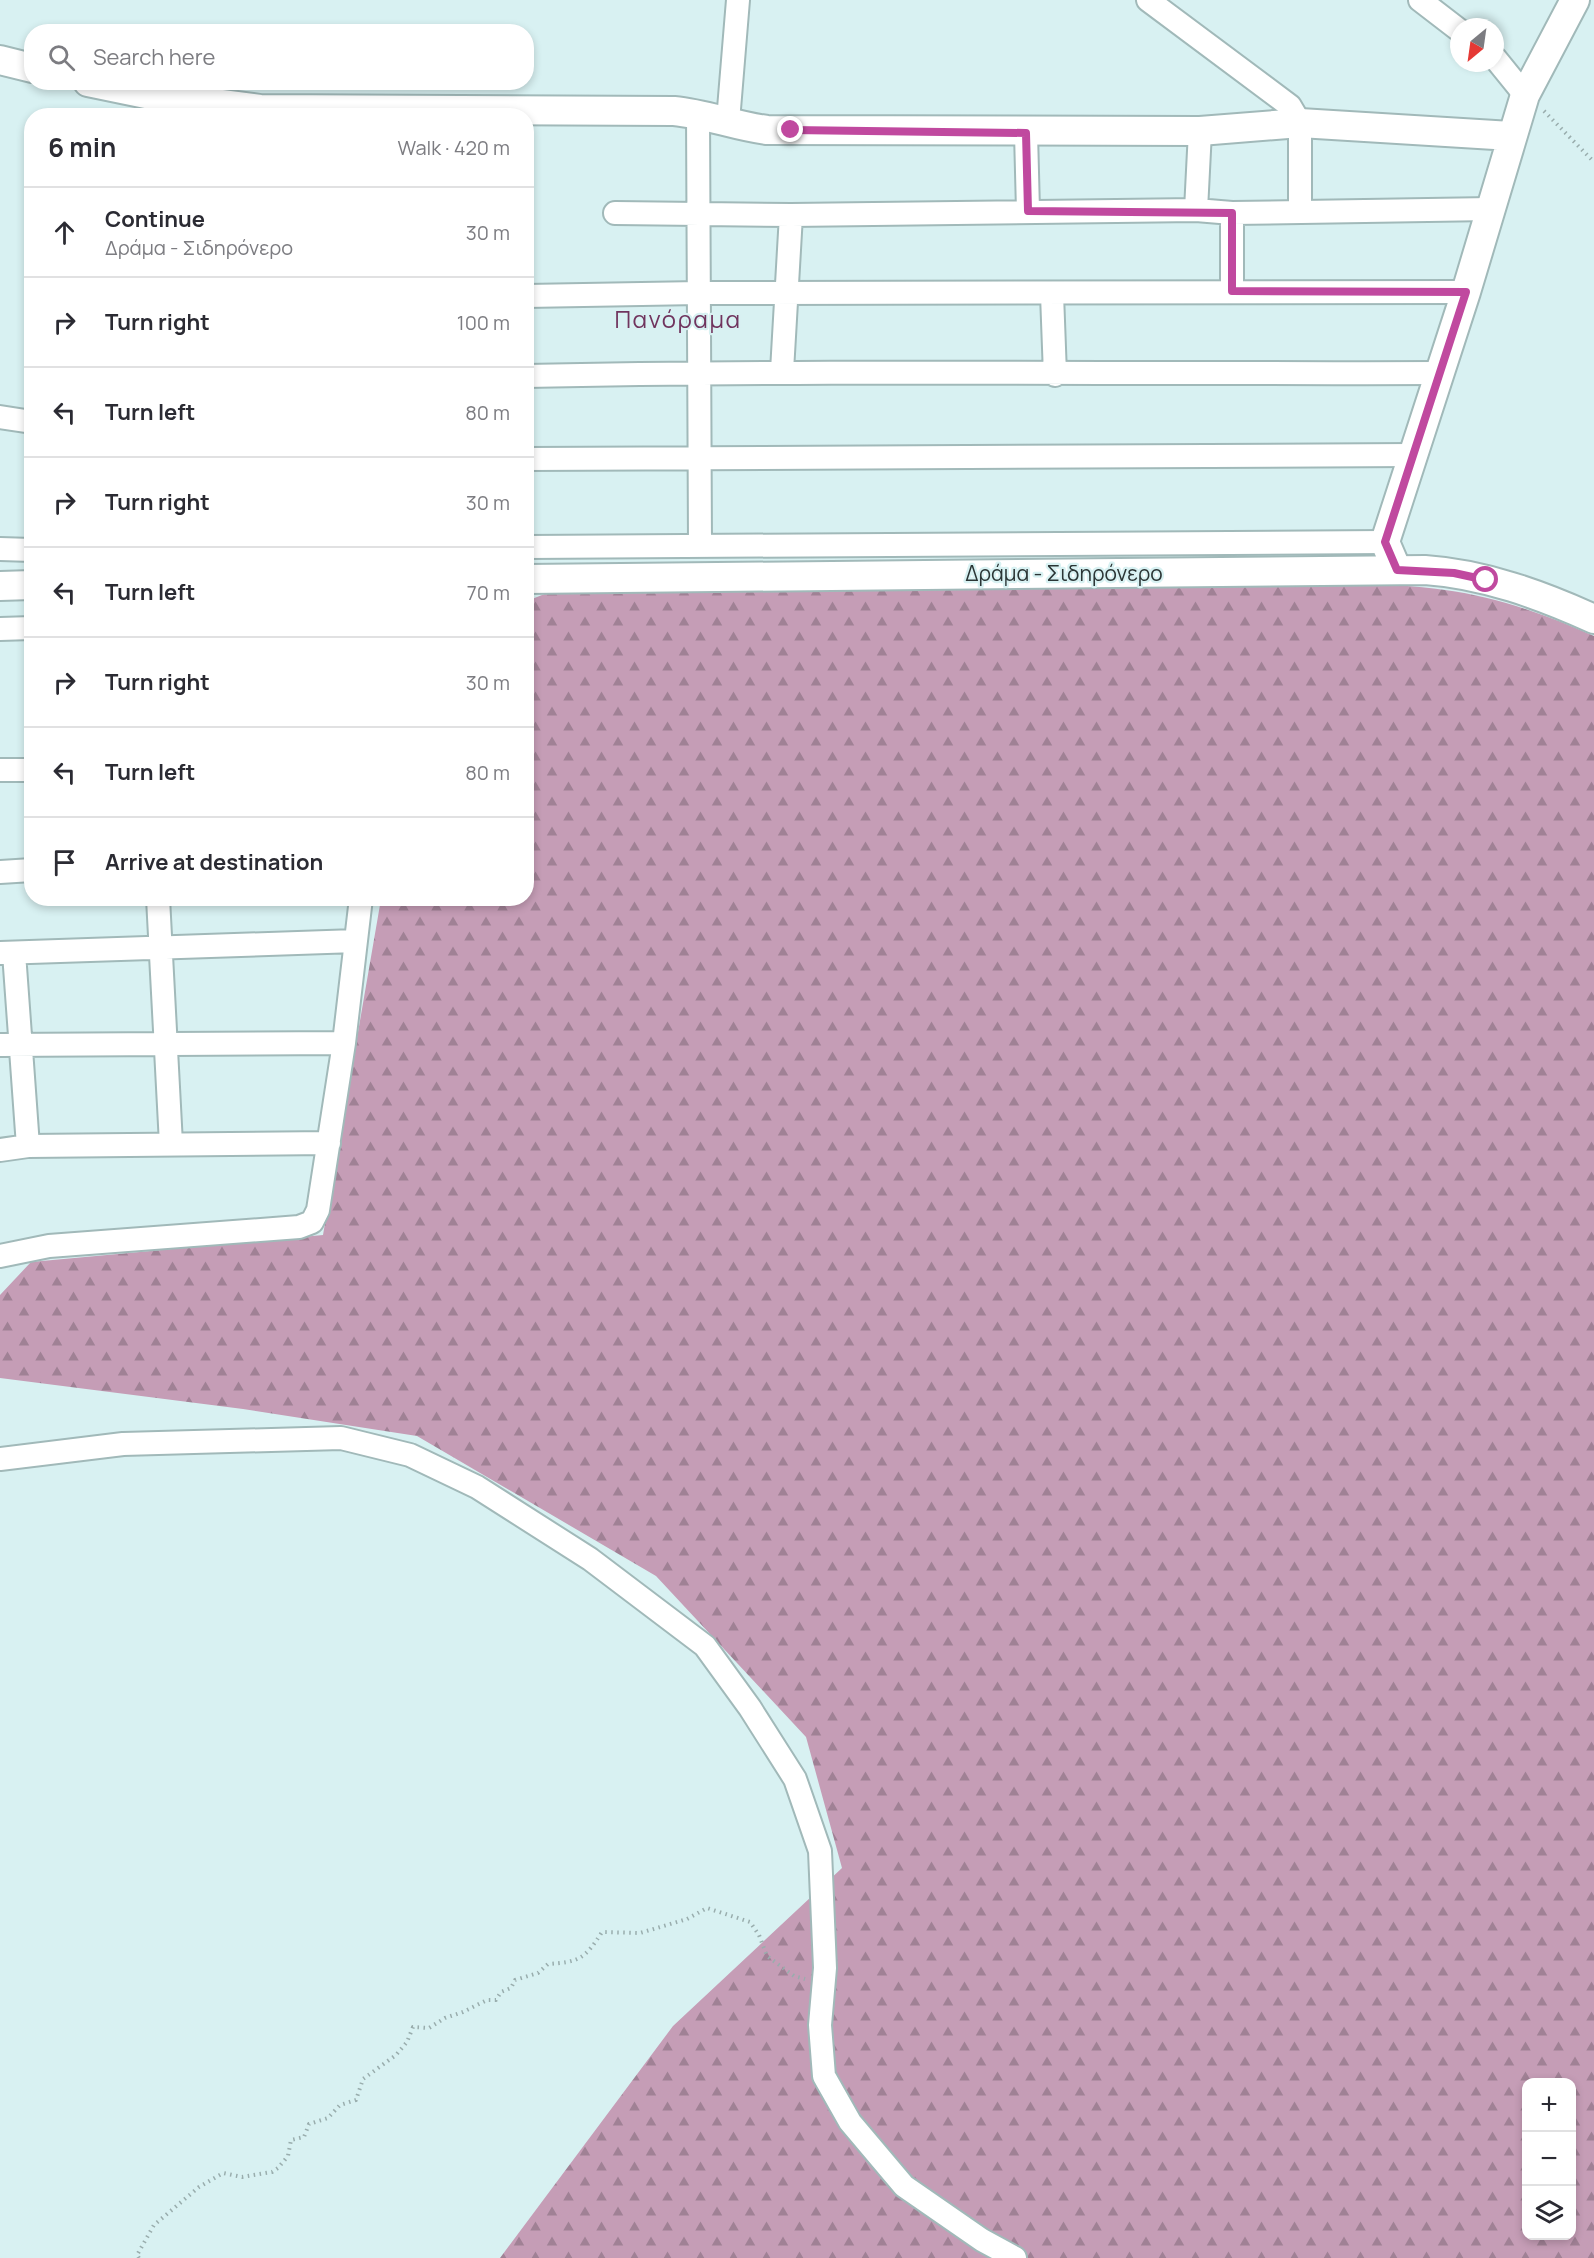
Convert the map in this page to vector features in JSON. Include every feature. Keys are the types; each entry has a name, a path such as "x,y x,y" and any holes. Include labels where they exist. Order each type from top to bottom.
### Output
{"street":[{"path":"728,121 738,0"},
{"path":"1148,0 1290,106 1300,123 1300,211"},
{"path":"1420,0 1450,23"},
{"path":"1397,570 1385,542 1466,292 1511,136 1525,95 1575,0"},
{"path":"0,60 24,66"},
{"path":"1504,68 1525,95"},
{"path":"127,90 234,108"},
{"path":"534,113 698,113 767,130 1026,133 1200,131 1300,123 1511,136"},
{"path":"698,113 700,544"},
{"path":"1196,210 1200,131"},
{"path":"1026,133 1028,211"},
{"path":"615,213 791,214 1196,210 1232,213 1491,209"},
{"path":"1232,213 1232,291"},
{"path":"782,371 791,214"},
{"path":"534,296 699,293 788,295 1232,291 1466,292"},
{"path":"1052,294 1055,375"},
{"path":"534,376 782,371 1055,375 1440,373"},
{"path":"0,417 24,421"},
{"path":"534,459 1414,455"},
{"path":"534,547 700,544 1385,542"},
{"path":"0,549 24,550"},
{"name":"Δράμα - Σιδηρόνερο","path":"534,579 1440,571 1474,577 1546,598 1594,619"},
{"path":"0,586 24,585"},
{"path":"0,629 24,628"},
{"path":"0,770 24,770"},
{"path":"0,872 24,870"},
{"path":"158,906 171,1144"},
{"path":"0,1256 49,1246 306,1225 316,1216 344,1043 360,906"},
{"path":"28,1146 10,1045 7,953 357,942"},
{"path":"10,1045 344,1043"},
{"path":"0,1150 28,1146 329,1143"},
{"path":"0,1460 123,1444 341,1438 410,1455 487,1493 590,1559 705,1646 750,1708 795,1779 820,1851 823,1984 820,2025 824,2076 850,2122 904,2186 982,2240 1015,2258"}],"path":[{"path":"1525,95 1555,120 1594,162"},
{"path":"139,2258 137,2255 154,2225 204,2183 224,2173 252,2176 278,2168 288,2156 291,2140 304,2137 309,2124 328,2118 340,2104 356,2100 363,2079 396,2055 407,2042 413,2027 429,2028 445,2018 463,2013 487,2000 496,2000 501,1992 511,1988 515,1980 538,1972 548,1964 566,1964 583,1958 602,1932 640,1933 687,1919 707,1908 750,1922 759,1935 767,1956 794,1976 823,1984"}],"green space":[{"path":"1395,585 1484,597 1540,614 1594,636 1594,2258 500,2258 673,2026 842,1868 806,1737 656,1576 417,1436 243,1409 0,1378 0,1295 31,1262 323,1235 380,906 534,906 534,598 547,593 579,591"}],"district":[{"name":"Πανόραμα","path":"678,318"}],"route":[{"path":"791,130 1026,133 1028,211 1196,210 1232,213 1232,291 1466,292 1385,542 1397,570 1454,573 1486,580"}]}
